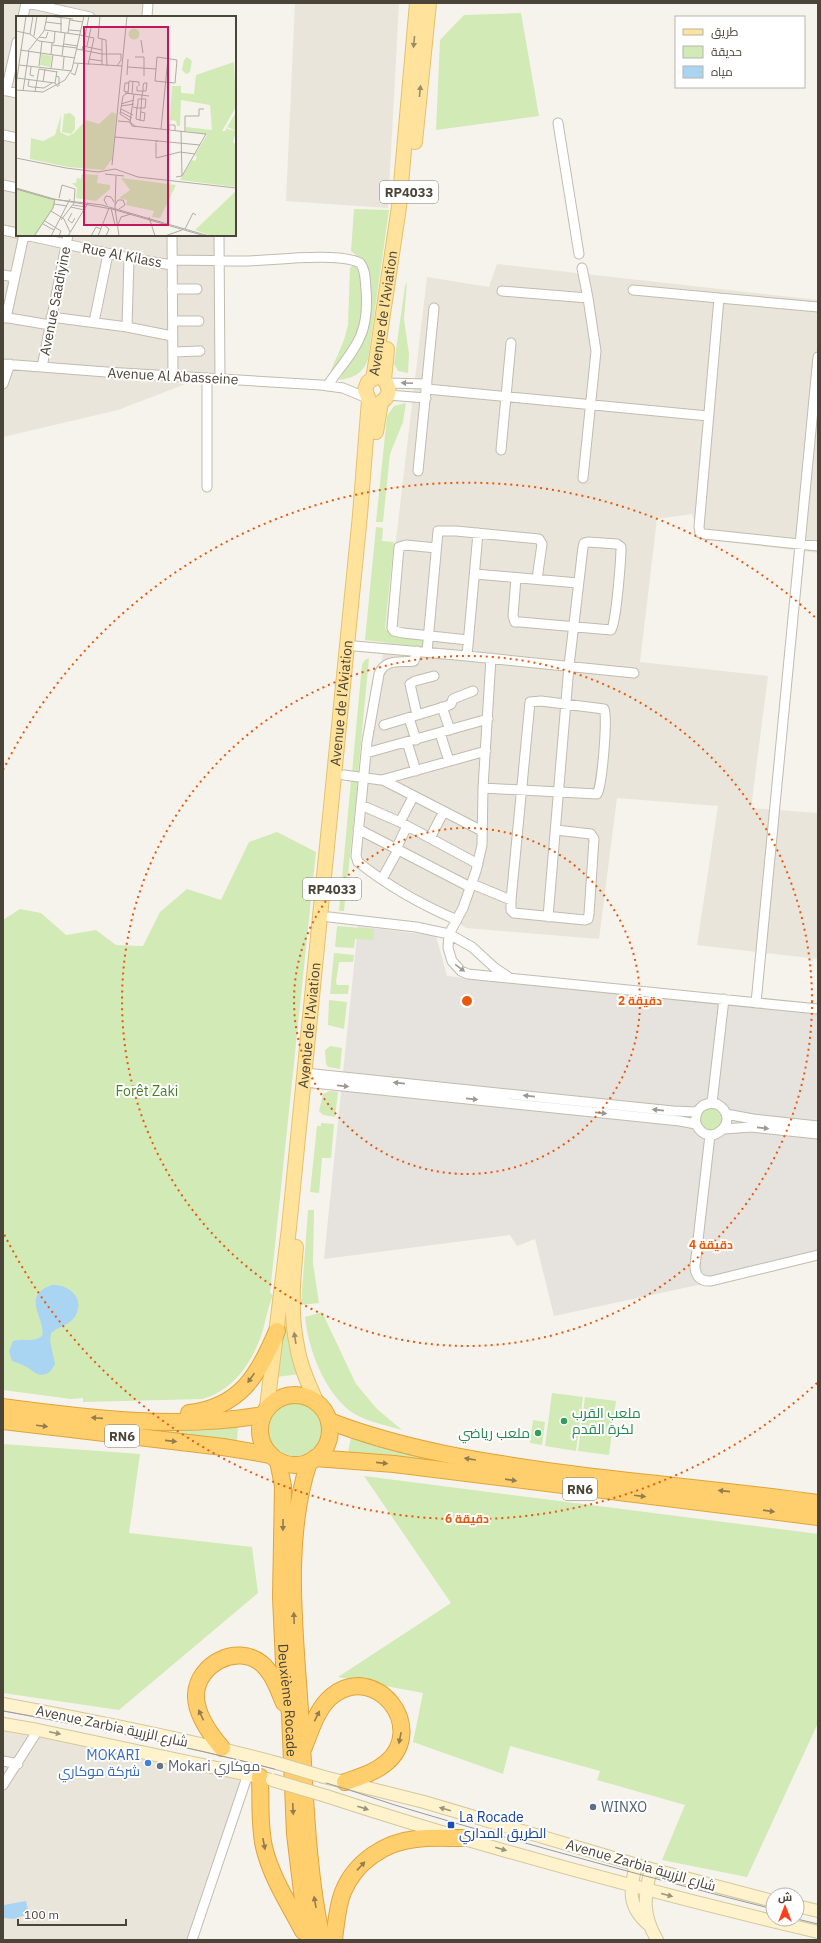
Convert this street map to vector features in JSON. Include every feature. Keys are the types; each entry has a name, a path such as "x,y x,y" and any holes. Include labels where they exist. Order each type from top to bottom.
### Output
{"highway":[{"path":"136,1420 199,1412 224,1404 235,1397 252,1377 266,1355 277,1332"},
{"name":"RN6","path":"3,1407 83,1417 136,1420 220,1420 265,1411 282,1397 290,1395 308,1397 316,1401"},
{"path":"312,1460 323,1451 328,1442 330,1432 329,1421 322,1407 316,1401"},
{"path":"265,1411 260,1423 260,1436 265,1449 274,1458"},
{"name":"RN6","path":"3,1421 223,1447 274,1458 293,1465 312,1460 394,1464 818,1518"},
{"name":"RN6","path":"329,1421 376,1438 449,1455 592,1476 818,1503"},
{"name":"Deuxième Rocade","path":"274,1458 283,1493 281,1597 284,1663 290,1714 295,1834 301,1889 309,1940"},
{"name":"Deuxième Rocade","path":"312,1460 301,1487 296,1525 294,1619 302,1752 314,1897 322,1940"},
{"path":"222,1748 200,1714 196,1693 204,1672 219,1660 228,1657 245,1656 261,1663 272,1677 290,1714"},
{"path":"302,1752 319,1711 331,1697 347,1689 356,1687 373,1689 382,1693 393,1705 401,1722 402,1733 398,1749 386,1763 376,1770 345,1782"},
{"path":"260,1777 261,1824 264,1848 280,1887 309,1940"},
{"path":"334,1940 339,1906 343,1892 357,1869 366,1860 386,1847 398,1842 416,1839 462,1838"}],"main road":[{"name":"Avenue de l'Aviation","path":"316,1401 300,1361 293,1316 295,1256 309,1078 377,390 399,206 417,3"},
{"name":"Avenue de l'Aviation","path":"265,1411 277,1332 329,918 377,426 377,390 407,207 429,3"},
{"name":"Avenue Zarbia شارع الزربية","path":"3,1704 108,1723 222,1748 324,1777 424,1802 651,1869 765,1899"},
{"name":"Avenue Zarbia شارع الزربية","path":"3,1724 260,1777 326,1796 398,1820 631,1885 725,1910 818,1932"},
{"path":"636,1864 631,1885 632,1898 636,1910 648,1924 657,1940"},
{"path":"648,1924 646,1889 651,1869"},
{"path":"805,1908 818,1911"}],"street":[{"path":"23,16 27,3 68,15 79,16"},
{"path":"147,16 148,3"},
{"path":"16,46 4,91 16,93"},
{"path":"558,123 579,254"},
{"path":"3,135 16,138"},
{"path":"3,230 16,233"},
{"path":"24,236 4,317 50,321 94,322 172,336"},
{"name":"Rue Al Kilass","path":"29,236 129,258 172,263 219,260 316,258 342,259 360,263 365,275 367,300 366,325 358,344 327,386"},
{"name":"Avenue Saadiyine","path":"42,367 68,236"},
{"path":"172,236 173,376"},
{"path":"219,236 220,379"},
{"path":"94,322 108,254"},
{"path":"127,327 129,258"},
{"path":"582,268 596,351 583,478"},
{"path":"3,274 15,277"},
{"path":"172,289 197,289"},
{"path":"633,290 818,307"},
{"path":"502,291 588,298"},
{"path":"719,298 699,527 700,533 818,546"},
{"path":"418,471 434,308"},
{"path":"173,321 199,321"},
{"path":"501,450 511,343"},
{"path":"173,352 200,351"},
{"path":"756,1003 818,357"},
{"path":"3,384 7,364"},
{"name":"Avenue Al Abasseine","path":"7,364 377,390"},
{"path":"207,378 207,487"},
{"name":"Avenue Al Abasseine","path":"343,388 377,390"},
{"path":"377,390 426,390 505,396 708,416"},
{"path":"377,390 426,390"},
{"path":"427,652 437,533 439,530 539,539 542,544 537,579"},
{"path":"467,656 478,533"},
{"path":"516,578 513,616 514,621 574,628 609,631 612,629 619,569 620,546 601,543 584,543 578,583 574,628 569,666 548,917"},
{"path":"436,548 400,546 396,564 392,628 396,632 468,640"},
{"path":"475,574 578,583"},
{"path":"355,646 634,673"},
{"path":"417,651 414,660 388,663 380,670 366,753 355,852 356,859 382,879 424,904 457,920"},
{"path":"491,658 483,788 482,845 471,886 457,920 449,934 449,955 461,971 468,974 818,1009"},
{"path":"416,771 411,741 413,716 410,684 415,681 434,676"},
{"path":"384,725 451,704 453,699 473,691"},
{"path":"483,788 522,789 592,794 598,792 606,714 604,709 566,704 534,701 530,702 522,789 511,900 511,910 514,913 548,917 588,919 595,844 594,837 591,834 556,830"},
{"path":"442,707 450,730"},
{"path":"366,753 488,719"},
{"path":"440,733 449,761"},
{"path":"381,780 486,751"},
{"path":"344,775 381,780 482,831"},
{"path":"382,879 397,849 413,797"},
{"path":"361,805 404,824 478,864"},
{"path":"430,838 444,813"},
{"path":"358,830 471,886 511,900"},
{"path":"329,918 416,927 449,934 472,947 495,968 510,978"},
{"path":"712,1103 724,999"},
{"path":"309,1078 697,1112"},
{"path":"309,1078 696,1124"},
{"path":"724,1129 726,1124 726,1114 721,1106 712,1103 703,1105 697,1112 696,1124 701,1132 710,1135 724,1129 752,1127 799,1128 818,1126"},
{"path":"726,1114 799,1128 818,1134"},
{"path":"710,1135 695,1266 698,1276 704,1280 712,1281 818,1254"},
{"path":"3,1785 18,1764 38,1730"},
{"path":"3,1761 18,1764"},
{"path":"194,1939 260,1777"}],"shaded area":[{"path":"3,3 153,3 152,16 16,16 16,236 219,236 222,370 118,410 3,437"},
{"path":"295,3 399,3 388,208 286,201"},
{"path":"497,264 818,300 818,553 701,539 692,514 657,519 640,662 768,676 751,808 818,813 818,959 697,945 718,806 617,798 599,939 466,928 358,862 427,277 489,287"},
{"path":"358,926 436,936 447,976 818,1014 818,1259 554,1316 535,1239 517,1246 510,1235 324,1259"},
{"path":"3,1727 251,1777 197,1936 202,1940 3,1940"}],"green space":[{"path":"521,13 539,116 436,130 440,40 464,15"},
{"path":"354,209 389,210 368,359 360,372 349,378 339,380 362,341 364,261 351,251"},
{"path":"353,265 357,267 362,283 364,309 362,326 355,343 332,372 331,370 344,340 348,325 350,268"},
{"path":"407,282 404,319 409,354 408,373 398,371 394,364 405,286"},
{"path":"406,403 403,422 390,454 383,522 376,522 387,416 394,406"},
{"path":"376,527 383,528 382,541 394,542 385,629 393,635 425,638 424,647 365,640"},
{"path":"369,658 358,774 352,773 362,664"},
{"path":"351,780 358,781 344,911 339,911"},
{"name":"Forêt Zaki","path":"277,832 316,852 270,1293 273,1295 262,1333 253,1355 232,1383 223,1390 202,1399 83,1402 83,1398 71,1399 3,1390 3,920 20,909 41,913 66,935 96,930 116,945 143,946 160,912 187,889 221,900 249,842"},
{"path":"337,926 374,929 373,940 355,939 354,948 335,947"},
{"path":"334,953 354,955 353,962 339,962 336,982 337,985 349,985 348,994 330,994"},
{"path":"329,1000 347,1002 344,1029 328,1025"},
{"path":"330,1046 342,1048 340,1069 328,1067 326,1064 325,1050"},
{"path":"330,1091 338,1092 335,1117 323,1115 319,1111 323,1094"},
{"path":"711,1108 719,1111 722,1119 719,1127 711,1130 703,1127 700,1119 703,1111"},
{"path":"321,1123 334,1124 331,1158 322,1158 319,1193 310,1192 317,1126 321,1126"},
{"path":"308,1210 314,1210 313,1263 319,1303 301,1305"},
{"path":"287,1278 300,1374 276,1377"},
{"path":"322,1312 356,1384 377,1409 402,1430 370,1421 353,1413 343,1405 326,1383 314,1356 305,1317"},
{"name":"ملعب القرب لكرة القدم","path":"552,1393 583,1397 576,1451 545,1446"},
{"name":"ملعب القرب لكرة القدم","path":"585,1397 616,1401 609,1455 578,1451"},
{"path":"295,1402 305,1404 314,1410 320,1419 322,1429 320,1439 314,1448 305,1454 295,1456 285,1454 276,1448 270,1439 268,1429 270,1419 276,1410 285,1404"},
{"name":"ملعب رياضي","path":"533,1420 545,1422 542,1445 530,1443"},
{"path":"238,1426 237,1441 126,1428"},
{"path":"351,1438 376,1446 458,1465 348,1452"},
{"path":"3,1444 140,1454 129,1533 252,1547 258,1593 119,1710 3,1693"},
{"path":"364,1476 818,1534 818,1723 747,1877 662,1860 685,1805 597,1780 600,1771 510,1746 503,1774 413,1742 423,1693 338,1677 451,1603"}],"water":[{"path":"52,1285 66,1288 71,1291 76,1296 78,1307 77,1314 72,1320 51,1333 50,1341 55,1364 50,1372 42,1375 36,1374 24,1365 12,1361 9,1351 13,1341 32,1340 42,1336 43,1330 36,1309 37,1295 42,1290"},
{"path":"26,1901 29,1914 13,1919 4,1918 4,1905"}],"tram line":[{"path":"3,1711 164,1743 283,1771 551,1850 765,1907"},
{"path":"805,1921 818,1924"}],"place":[{"name":"ملعب القرب لكرة القدم","path":"564,1421"},
{"name":"ملعب رياضي","path":"538,1433"},
{"name":"MOKARI شركة موكاري","path":"148,1763"},
{"name":"Mokari موكاري","path":"160,1766"},
{"name":"WINXO","path":"593,1807"},
{"name":"La Rocade الطريق المداري","path":"451,1825"}]}
